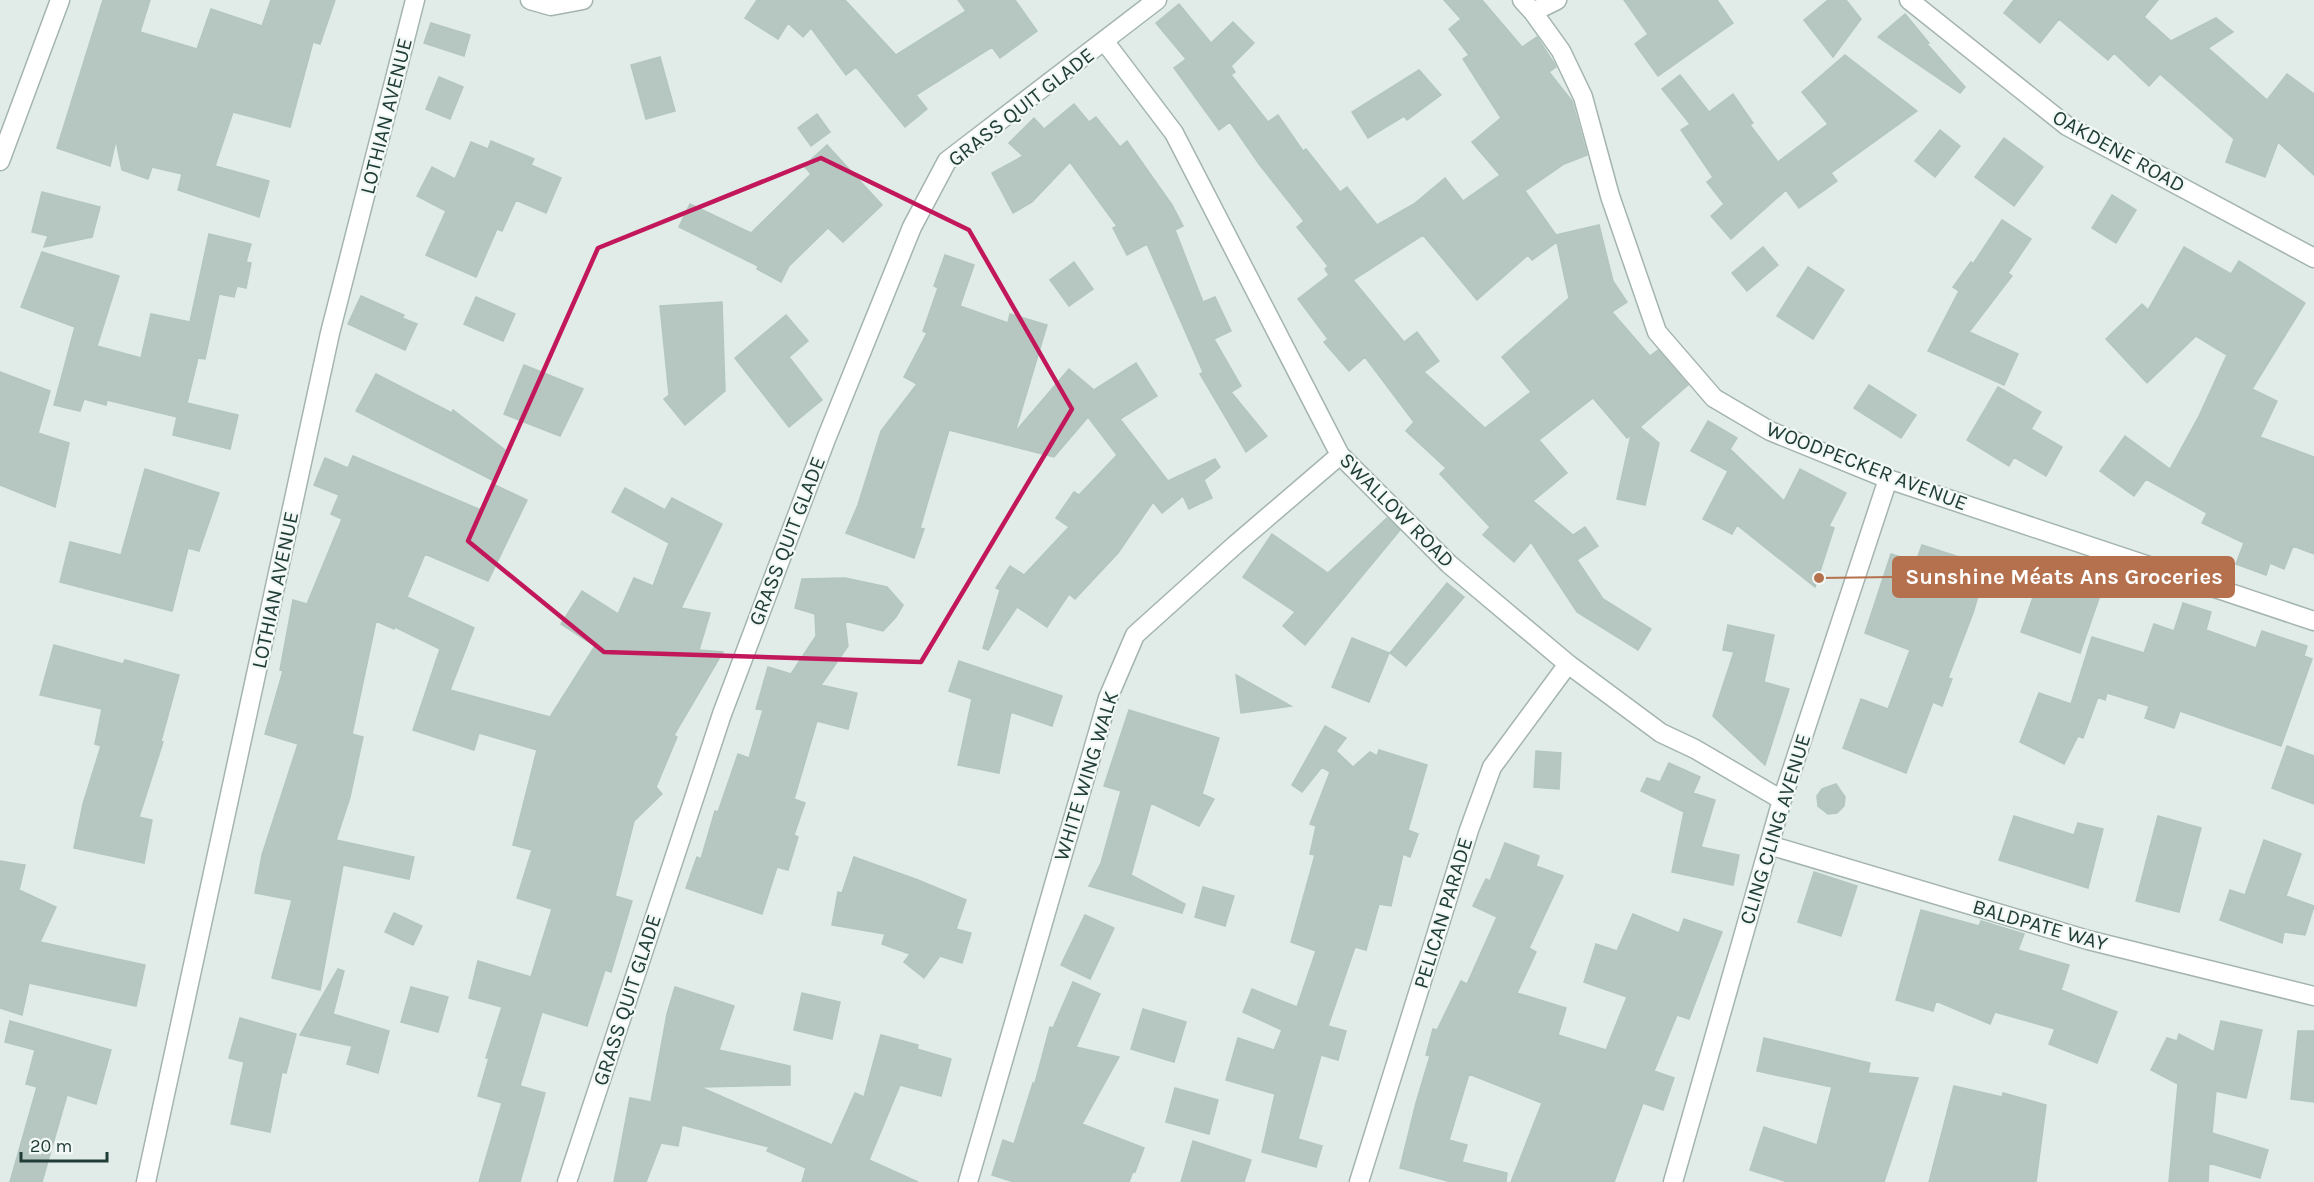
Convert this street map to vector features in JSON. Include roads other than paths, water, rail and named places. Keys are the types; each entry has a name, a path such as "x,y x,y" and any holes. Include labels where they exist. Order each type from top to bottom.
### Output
{"street":[{"path":"0,161 60,0"},
{"name":"LOTHIAN AVENUE","path":"146,1182 330,333 415,0"},
{"path":"530,0 551,6 583,0"},
{"name":"GRASS QUIT GLADE","path":"567,1182 722,714 826,439 912,227 947,161 1157,0"},
{"path":"1528,6 1557,0"},
{"name":"OAKDENE ROAD","path":"1909,0 2067,126 2314,258"},
{"name":"WOODPECKER AVENUE","path":"1528,6 1560,51 1583,97 1610,196 1657,332 1714,398 1770,431 1888,479 2314,621"},
{"name":"SWALLOW ROAD","path":"1105,42 1174,133 1340,455 1449,564 1568,664 1661,733 1695,749 1782,800"},
{"name":"WHITE WING WALK","path":"968,1182 1108,698 1135,635 1340,455"},
{"name":"CLING CLING AVENUE","path":"1673,1182 1782,800 1888,479"},
{"name":"PELICAN PARADE","path":"1359,1182 1469,830 1492,767 1568,664"},
{"name":"BALDPATE WAY","path":"1769,845 2088,940 2314,996"}],"place":[{"name":"Sunshine Méats Ans Groceries","path":"1819,578"}]}
